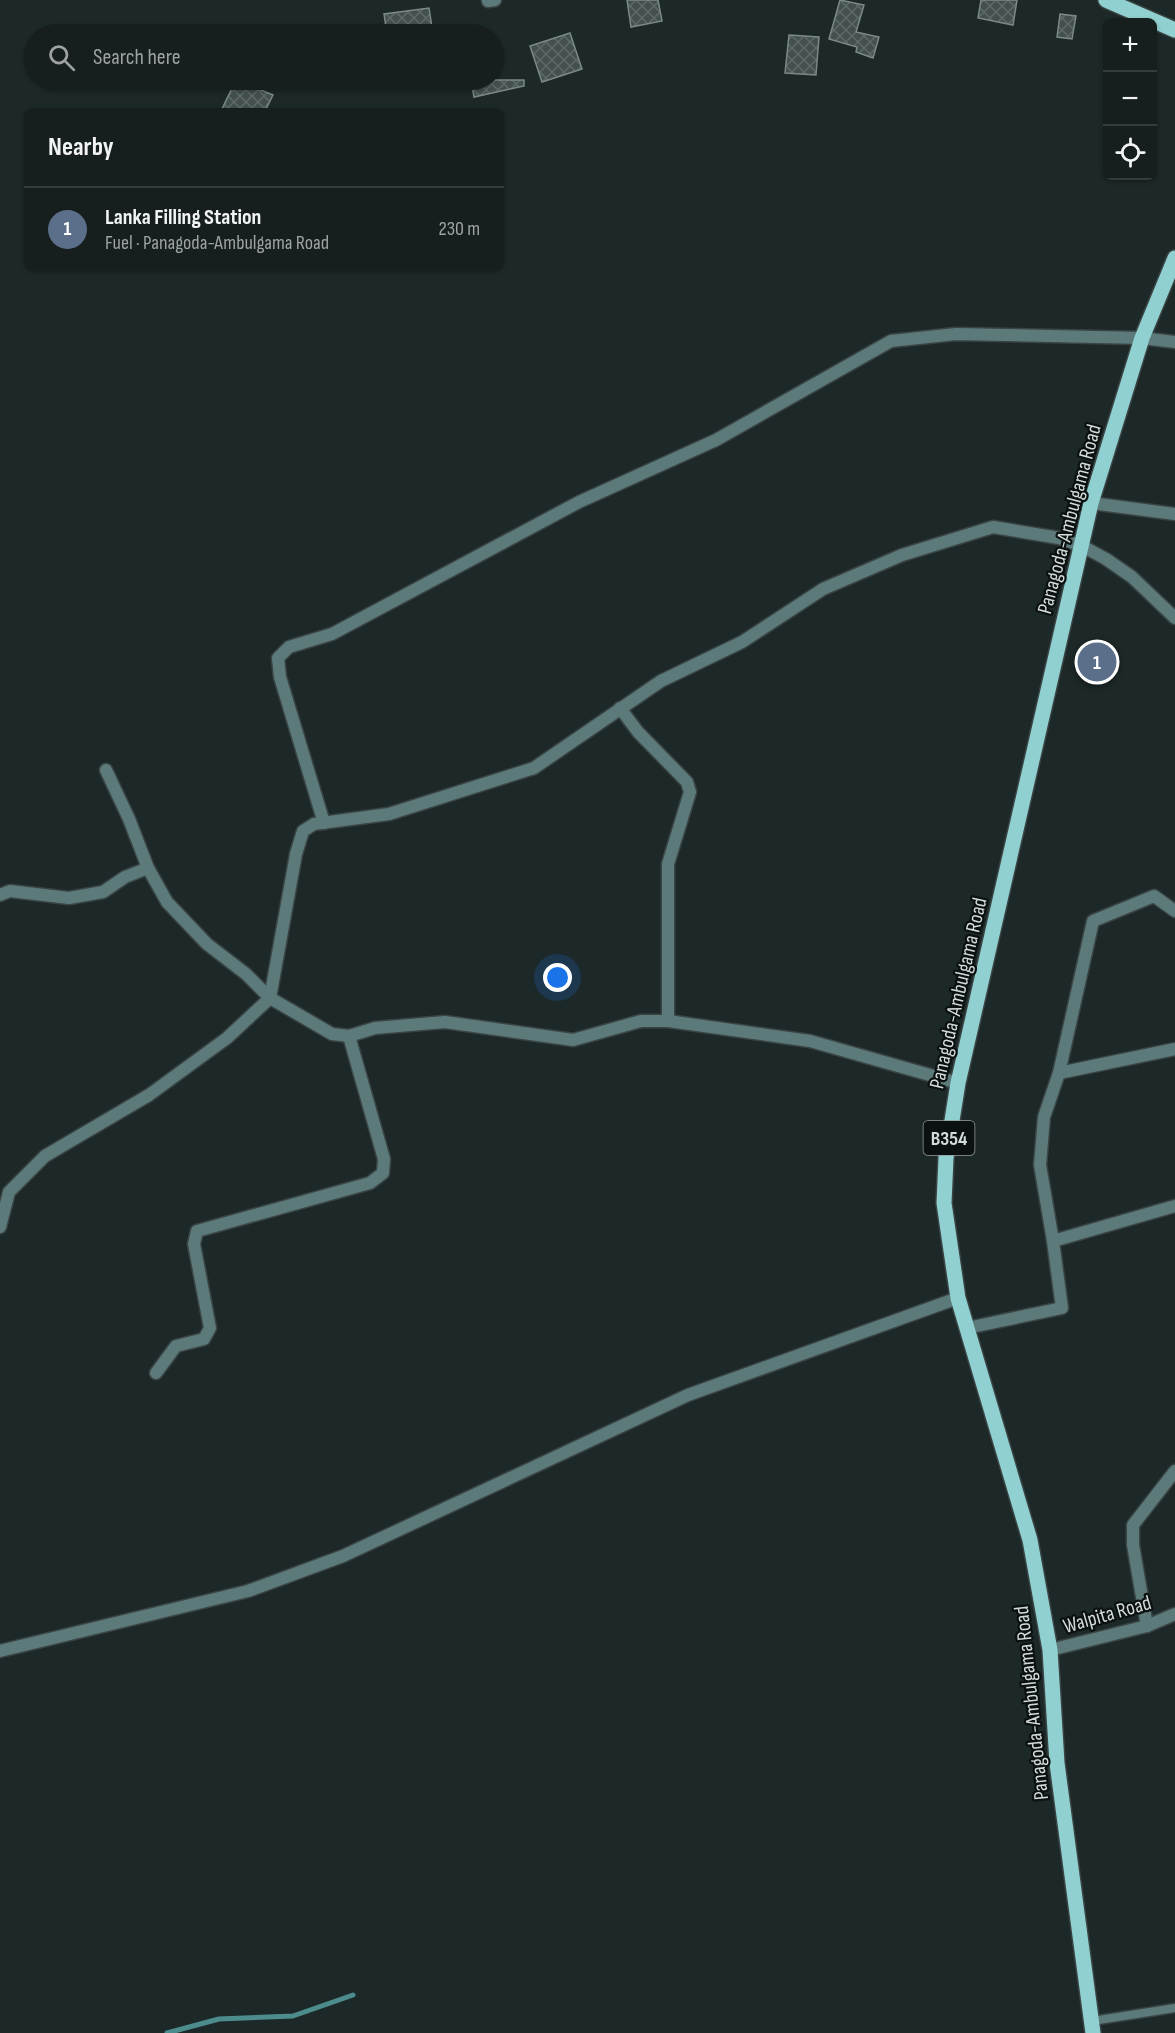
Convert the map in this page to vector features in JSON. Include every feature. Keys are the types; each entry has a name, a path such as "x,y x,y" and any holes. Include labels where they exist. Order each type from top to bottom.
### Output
{"main road":[{"path":"1106,0 1175,30"},
{"name":"Panagoda-Ambulgama Road","path":"1093,2027 1057,1763 1050,1650 1030,1540 958,1298 944,1203 946,1158 958,1083 1091,503 1142,338 1175,258"}],"street":[{"path":"324,824 280,677 279,658 288,647 332,634 579,502 716,440 891,341 956,334 1142,338 1175,342"},
{"path":"1091,503 1174,514"},
{"path":"0,1227 9,1192 45,1156 149,1095 227,1038 270,998 296,854 303,831 314,824 389,814 534,768 661,681 742,642 823,590 902,555 993,526 1059,538 1082,546 1132,577 1175,618"},
{"path":"620,708 638,732 687,782 690,792 668,864 668,1021"},
{"path":"106,770 129,819 148,868 167,903 207,944 246,974 270,998 332,1034 349,1036 375,1028 445,1022 573,1040 641,1021 668,1021 810,1041 958,1083"},
{"path":"0,895 10,891 69,898 103,892 125,877 148,868"},
{"path":"967,1328 1062,1308 1040,1165 1044,1117 1059,1073 1094,921 1154,896 1175,910"},
{"path":"156,1373 176,1346 204,1339 210,1328 194,1244 197,1232 370,1184 383,1173 384,1159 349,1036"},
{"path":"1059,1073 1175,1049"},
{"path":"1053,1241 1175,1206"},
{"path":"0,1651 258,1587 343,1556 688,1395 958,1298"},
{"path":"1147,1626 1133,1545 1133,1525 1175,1471"},
{"name":"Walpita Road","path":"1050,1650 1147,1626 1175,1614"}],"lane":[{"path":"1093,2027 1175,2008"}],"building":[{"path":"627,0 658,0 662,21 631,27"},
{"path":"840,0 864,5 856,32 879,37 873,58 856,52 857,47 829,39"},
{"path":"981,0 1017,0 1013,25 978,18"},
{"path":"429,8 431,24 386,24 384,14"},
{"path":"1060,14 1076,16 1072,39 1057,37"},
{"path":"570,33 582,69 542,82 530,46"},
{"path":"789,35 819,37 816,75 785,73"},
{"path":"504,80 524,80 524,86 474,97 473,90 504,90"},
{"path":"231,90 261,90 273,95 266,108 222,108"}],"waterway":[{"path":"167,2033 219,2019 293,2016 353,1995"}],"place":[{"name":"Lanka Filling Station","path":"1097,662"}]}
